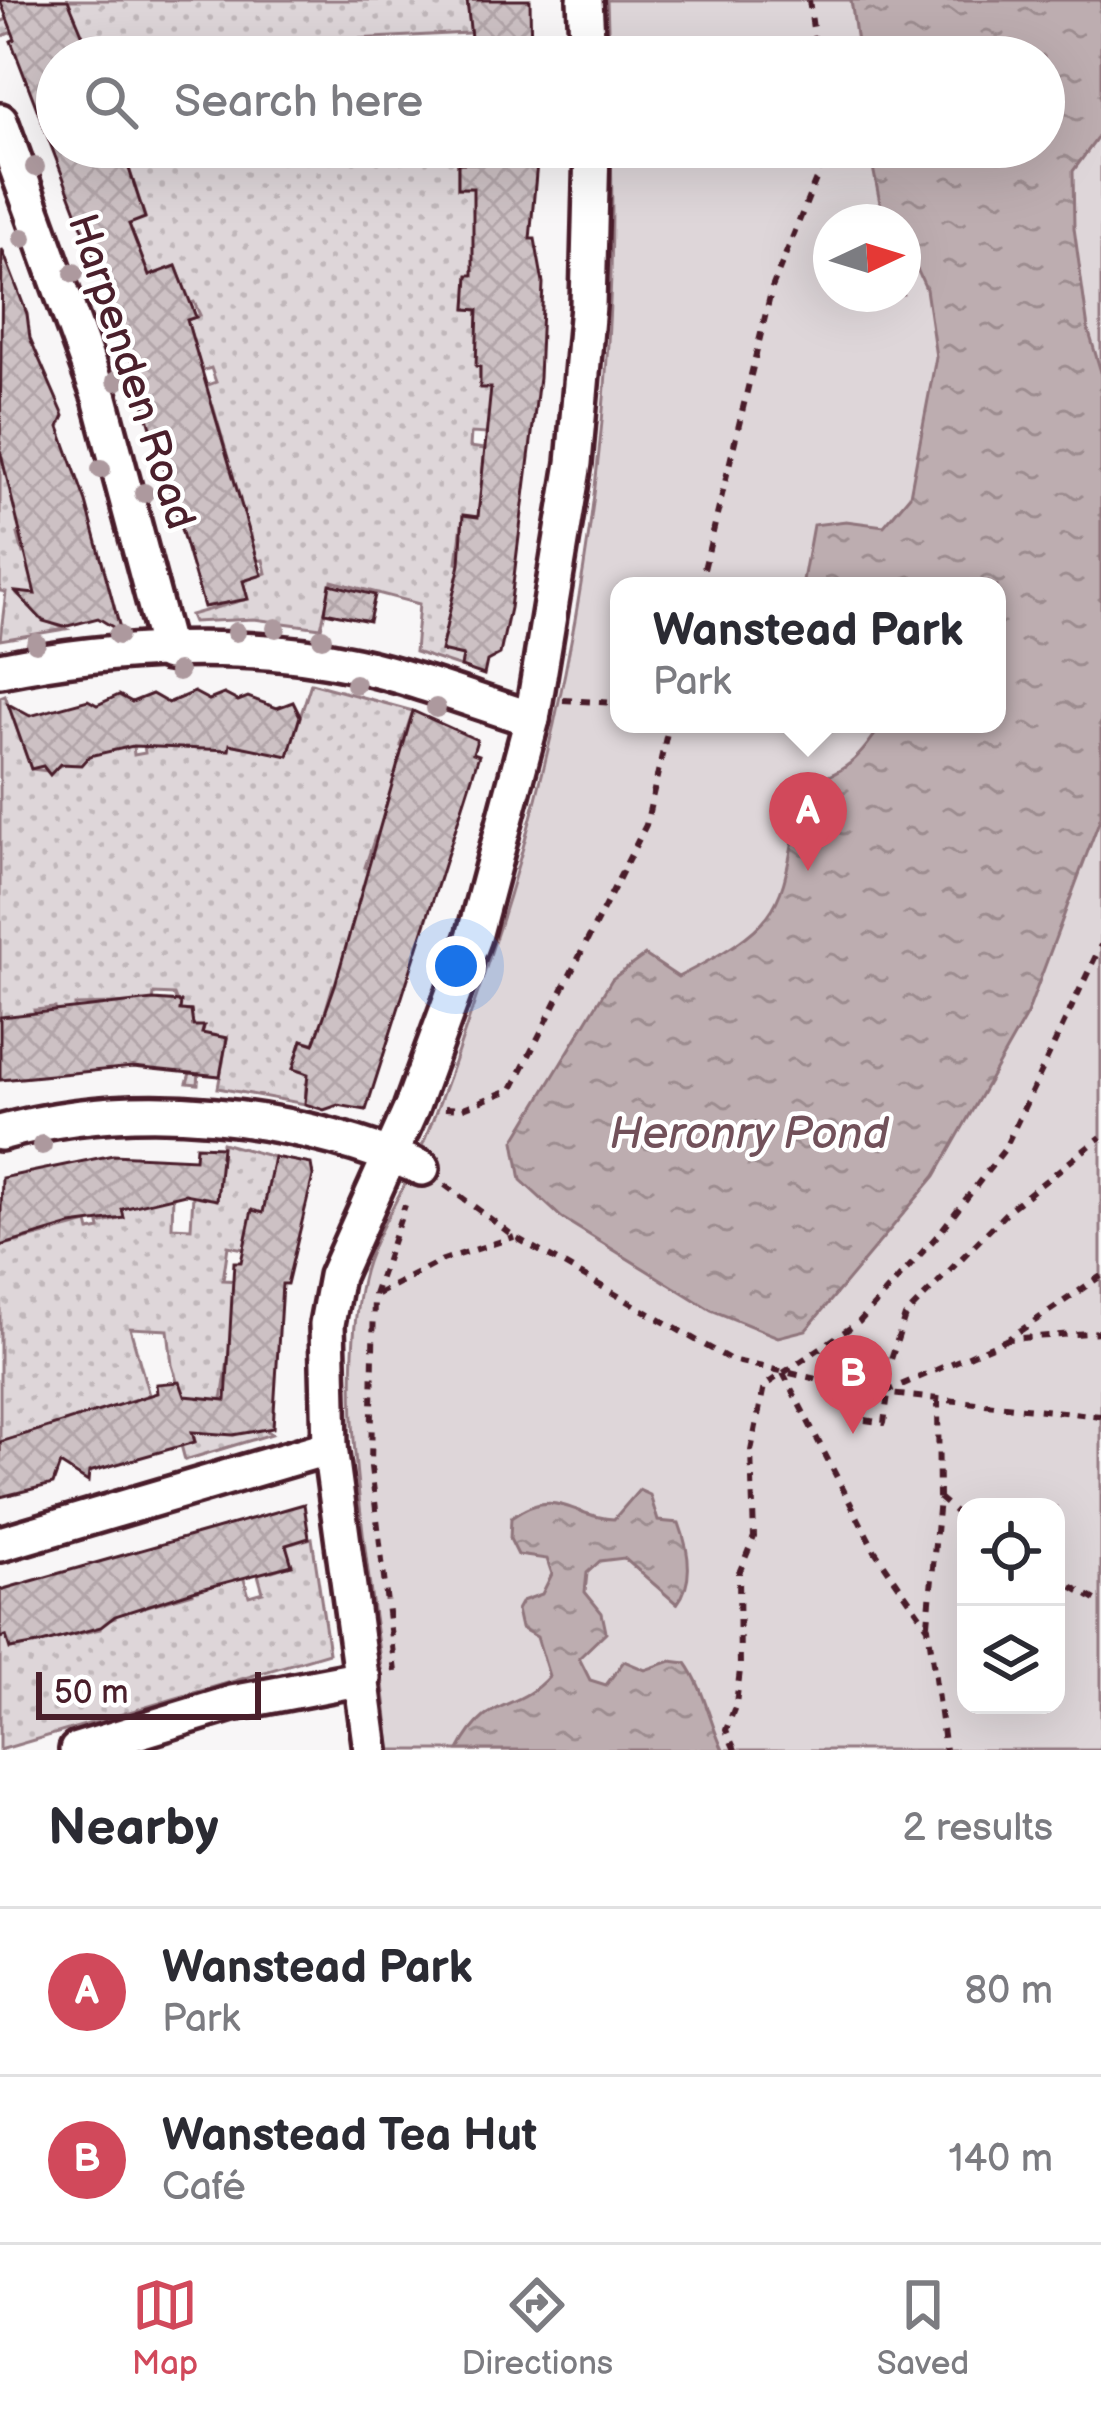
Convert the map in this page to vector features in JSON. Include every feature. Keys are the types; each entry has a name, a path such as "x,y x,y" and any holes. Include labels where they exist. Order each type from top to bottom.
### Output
{"street":[{"path":"585,0 587,36"},
{"name":"Harpenden Road","path":"0,121 100,398 168,652"},
{"path":"370,1750 379,1679 329,1447 324,1363 336,1276 407,1173 412,1109 474,937 534,706 574,463 588,306 591,168"},
{"path":"0,670 46,661 168,652 277,652 358,665 534,706"},
{"path":"0,1133 62,1116 180,1111 271,1126 407,1173"},
{"path":"0,1544 329,1447"},
{"path":"77,1750 232,1703 379,1679"}],"path":[{"path":"808,0 814,36"},
{"path":"702,577 772,287 820,168"},
{"path":"534,706 559,700 610,703"},
{"path":"412,1109 461,1108 512,1089 646,825 667,733"},
{"path":"735,1750 726,1730 736,1704 740,1670 739,1573 754,1537 751,1451 764,1386 859,1322 1004,1150 1101,945"},
{"path":"865,1420 884,1423 884,1394 905,1316 1011,1208 1101,1137"},
{"path":"379,1679 371,1467 374,1295 407,1173 731,1360 884,1394 1101,1416"},
{"path":"374,1295 443,1260 515,1237"},
{"path":"884,1394 1008,1339 1101,1276"},
{"path":"1008,1339 1101,1332"},
{"path":"783,1373 875,1551 928,1628"},
{"path":"938,1402 939,1498 928,1628 945,1750"},
{"path":"939,1498 957,1513"},
{"path":"1065,1583 1101,1603"}],"shaded area":[{"path":"51,0 467,0 470,25 505,22 505,31 411,36 36,36 36,41 12,32 0,37 0,22"},
{"path":"607,0 1101,0 1101,1750 390,1750 355,1451 354,1333 362,1280 451,1072 515,876 542,775 584,568 607,358 611,168 1065,168 1065,36 608,36"},
{"path":"129,168 458,168 458,188 474,188 510,277 468,276 466,309 480,310 480,387 531,390 487,434 471,433 470,447 485,449 478,517 463,516 457,563 490,570 457,578 441,650 463,656 461,667 415,652 419,604 332,581 321,628 254,619 193,622 190,615 247,599 243,581 266,573 263,560 255,561 251,534 231,539 240,499 213,406 157,422 188,392 216,382 211,368 201,371 187,320 200,315 194,302 162,313 185,290 176,266 149,276 129,224 145,217"},
{"path":"0,450 24,500 13,503 28,531 18,534 23,553 47,547 39,618 66,629 0,640 6,592 0,591"},
{"path":"311,683 413,711 401,746 422,753 381,838 375,837 365,867 389,875 354,991 333,985 326,1009 343,1015 317,1044 302,1040 293,1068 323,1078 306,1084 305,1104 218,1088 227,1039 199,1072 198,1084 187,1083 204,1027 193,1026 191,1011 180,1010 174,995 154,994 153,1003 75,1005 75,1024 57,1025 55,1008 34,1010 35,1026 0,1017 0,697 5,695 31,769 47,771 132,737 134,755 145,753 144,743 229,750 230,744 288,755"},
{"path":"222,1143 274,1157 263,1213 252,1211 244,1249 228,1246 223,1280 240,1281 222,1400 272,1434 185,1460 181,1445 195,1441 172,1365 168,1330 130,1328 149,1395 126,1402 130,1418 64,1423 0,1442 0,1246 88,1223 90,1231 100,1229 99,1224 124,1218 122,1209 173,1195 172,1227 191,1228 193,1195 217,1199"},
{"path":"312,1538 329,1653 0,1750 0,1633 5,1631 11,1649 100,1629 100,1623 115,1618 110,1603 141,1608 193,1593 190,1579 243,1576 249,1596 263,1592 253,1557 272,1571 288,1566 286,1545"}],"water":[{"name":"Heronry Pond","path":"851,0 1101,0 1101,133 1073,171 1074,228 1088,329 1101,372 1101,816 1027,1014 935,1176 806,1330 778,1337 711,1310 562,1218 521,1180 514,1141 612,979 645,955 678,977 744,938 763,921 784,883 804,785 850,764 876,733 1006,733 1006,577 804,577 813,525 846,521 884,526 910,495 936,357 921,278 921,204 880,204 873,168 1065,168 1065,36 856,36"},
{"path":"639,1490 650,1495 658,1521 679,1523 688,1554 683,1595 677,1604 624,1558 600,1561 587,1573 585,1592 602,1613 606,1632 579,1658 590,1680 606,1685 624,1661 645,1670 671,1661 686,1663 723,1750 459,1750 481,1720 525,1696 549,1676 537,1637 521,1628 517,1610 522,1601 542,1594 552,1574 547,1559 518,1555 510,1539 511,1518 527,1508 552,1503 614,1519"}],"building":[{"path":"0,0 68,0 83,36 36,36 36,106 11,41 15,39"},
{"path":"467,0 530,0 531,36 471,36"},
{"path":"60,168 129,168 145,218 129,224 149,276 176,266 196,317 187,320 262,575 243,581 248,599 204,607 125,339"},
{"path":"458,168 537,168 530,239 535,239 543,283 539,378 510,608 500,654 487,661 484,675 461,667 463,656 441,651 460,564 463,515 478,517 491,388 480,388 480,367 476,366 478,310 466,309 468,275 473,275 473,188 458,188"},
{"path":"2,249 27,314 30,338 64,416 59,427 86,502 121,632 98,618 64,627 43,621 16,592 35,594 0,450"},
{"path":"330,584 375,595 369,621 325,612"},
{"path":"194,692 209,700 224,694 238,701 248,697 277,708 293,702 300,716 288,756 230,744 229,750 133,746 89,756 81,765 60,764 50,775 43,766 31,769 8,704 30,716 88,700 97,705 119,695 132,702 152,694 168,703"},
{"path":"413,711 477,740 473,753 479,755 366,1110 338,1105 324,1110 305,1104 308,1074 293,1069 302,1040 314,1044 335,985"},
{"path":"153,1000 181,1002 180,1010 191,1011 193,1026 204,1026 202,1033 227,1038 220,1076 133,1067 0,1080 0,1017"},
{"path":"196,1146 222,1147 217,1200 185,1194 122,1209 124,1218 71,1225 0,1246 2,1178 113,1155 195,1159"},
{"path":"274,1157 311,1164 313,1176 287,1284 282,1284 273,1428 233,1435 192,1432 195,1442 89,1472 88,1482 60,1464 53,1484 0,1497 0,1442 157,1393 156,1384 180,1382 185,1396 226,1400 234,1262 241,1262 252,1210 263,1213"},
{"path":"304,1504 309,1538 286,1545 292,1565 193,1591 115,1616 101,1627 38,1644 10,1649 6,1636 0,1638 0,1590"}],"place":[{"name":"Wanstead Park","path":"808,871"},
{"name":"Wanstead Tea Hut","path":"853,1434"}]}
